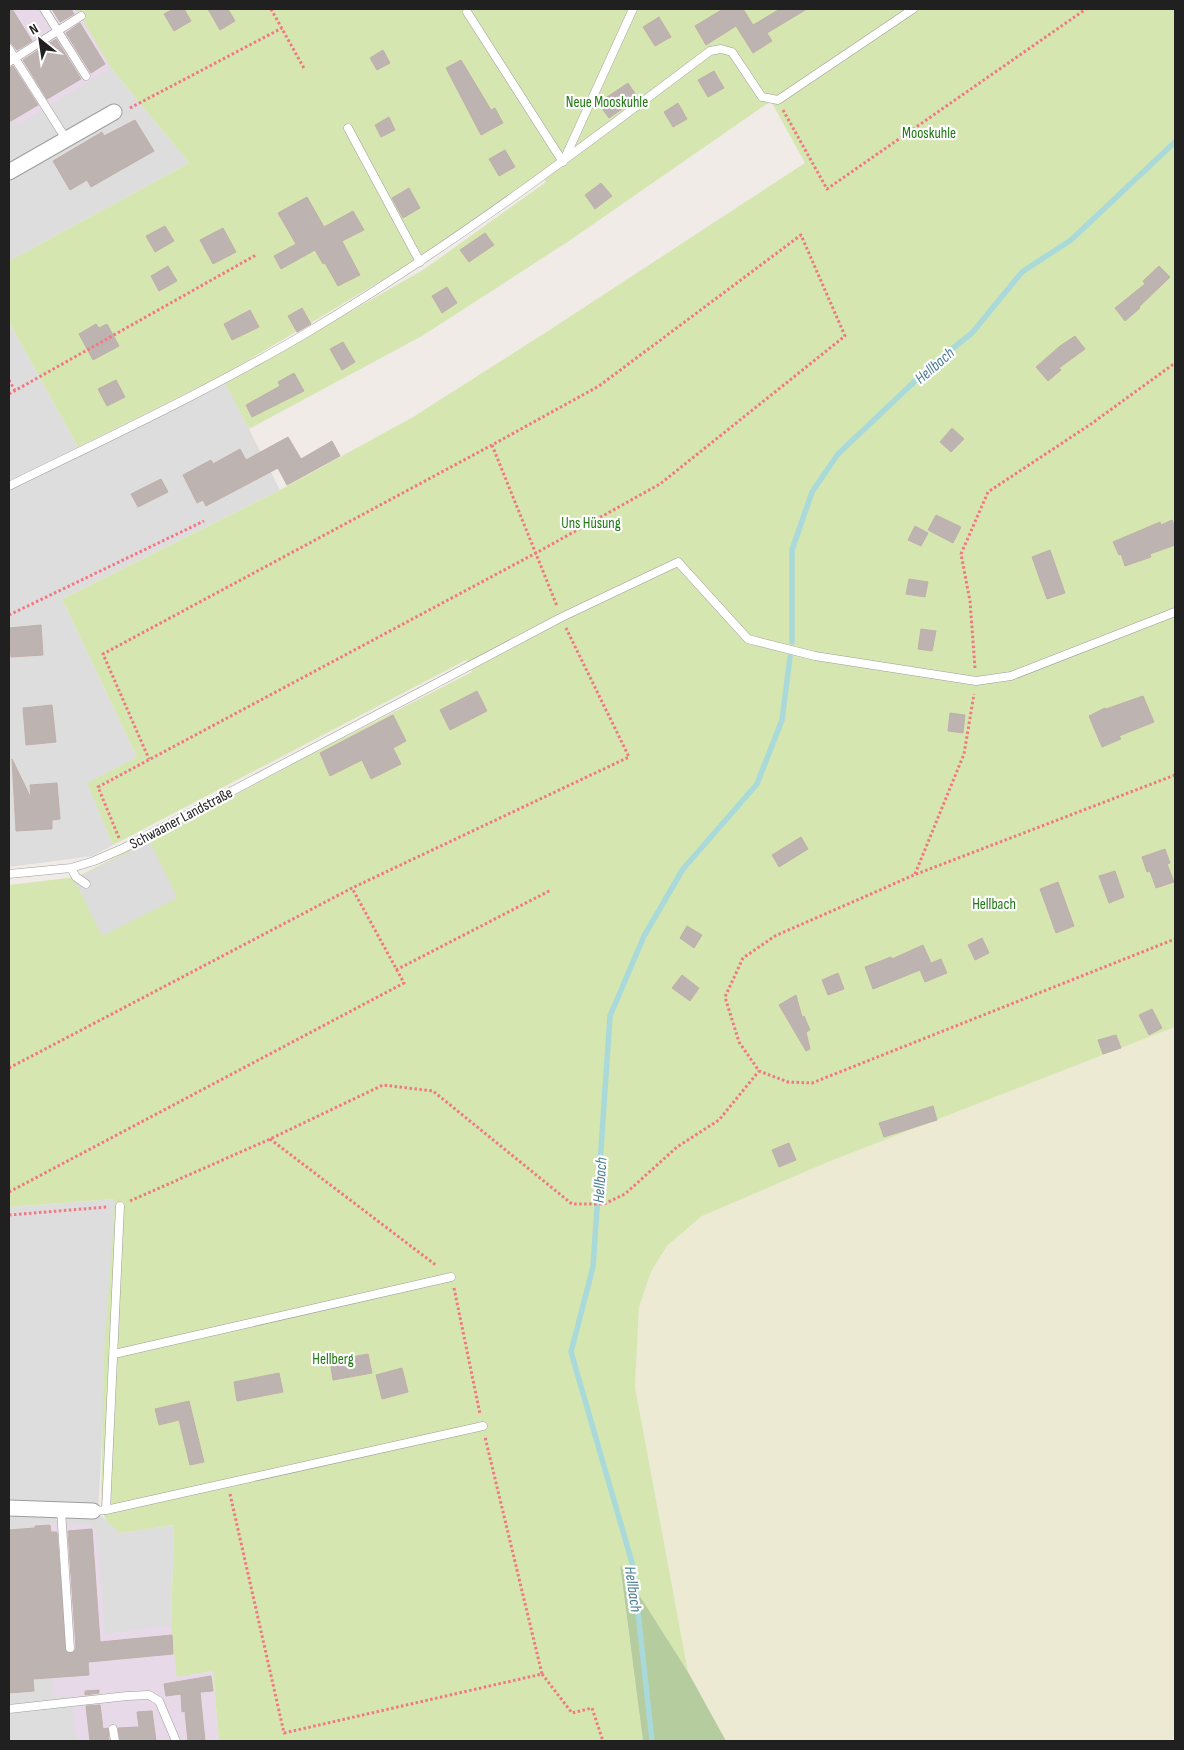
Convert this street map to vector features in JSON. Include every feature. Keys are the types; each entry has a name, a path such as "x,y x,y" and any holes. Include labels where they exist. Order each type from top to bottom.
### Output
{"street":[{"path":"9,172 114,112"},
{"path":"9,1508 100,1510"}],"lane":[{"path":"44,9 86,76"},
{"path":"563,162 633,9"},
{"path":"9,486 187,398 307,333 420,262 563,162 710,51 722,49 732,52 762,97 778,100 913,9"},
{"path":"467,12 563,162"},
{"path":"12,60 81,16"},
{"path":"9,49 12,60 66,139"},
{"path":"348,128 420,262"},
{"name":"Schwaaner Landstraße","path":"9,874 71,868 94,861 124,848 562,617 678,562 748,639 815,656 976,681"},
{"path":"976,681 1011,676 1175,612"},
{"path":"71,868 76,877 86,884"},
{"path":"120,1206 114,1354 100,1510 228,1484 483,1426"},
{"path":"114,1354 452,1277"},
{"path":"61,1510 70,1648"},
{"path":"9,1710 149,1695 159,1701 176,1741"},
{"path":"113,1729 115,1741"}],"path":[{"path":"271,9 305,70"},
{"path":"778,100 827,189 1086,9"},
{"path":"114,112 132,107 282,28"},
{"path":"124,848 98,787 536,553 660,484 845,336 801,235 599,386 103,654 149,759"},
{"path":"9,394 256,255"},
{"path":"914,875 964,754 976,681 970,601 962,554 988,492 1091,424 1175,363"},
{"path":"9,380 15,391"},
{"path":"9,1068 352,888 628,757 562,617 492,445"},
{"path":"9,615 204,522"},
{"path":"1175,775 914,875 775,936 742,958 725,997 740,1042 760,1071 788,1082 812,1083 1175,939"},
{"path":"9,1192 404,983 352,888"},
{"path":"396,970 551,890"},
{"path":"9,1215 120,1206 270,1139 383,1085 433,1091 572,1204 604,1204 625,1194 677,1148 718,1120 760,1071"},
{"path":"270,1139 452,1277 483,1426 542,1674 572,1713 592,1708 603,1741"},
{"path":"228,1484 284,1733 542,1674"}],"shaded area":[{"path":"9,9 76,9 111,68 189,163 9,261"},
{"path":"9,9 76,9 111,68 18,125 9,110 9,66 11,65 9,61"},
{"path":"9,322 78,447 222,376 280,490 62,599 137,757 88,783 113,845 93,856 9,867"},
{"path":"150,842 177,898 102,936 77,885 72,880"},
{"path":"1175,1027 1175,1741 726,1741 688,1672 635,1387 639,1307 651,1272 668,1246 702,1216 828,1162"},
{"path":"115,1199 98,1513 121,1533 174,1525 171,1626 219,1741 9,1741 9,1207"},
{"path":"34,1523 90,1525 96,1530 105,1634 171,1626 177,1677 213,1671 219,1741 77,1741 71,1696 55,1697 53,1677 43,1653"}],"green space":[{"path":"76,9 1175,9 1175,1027 828,1162 702,1216 667,1246 651,1272 639,1307 635,1387 688,1672 620,1567 643,1741 219,1741 213,1671 177,1677 171,1626 174,1525 121,1533 108,1523 101,1510 104,1356 115,1199 9,1207 9,885 76,877 87,872 472,672 466,660 113,845 87,783 137,757 62,599 280,490 413,417 805,163 771,101 569,241 422,336 249,429 225,383 423,270 546,182 541,173 406,266 222,376 78,447 9,322 9,261 189,163 111,68"},
{"path":"620,1565 688,1672 726,1741 643,1741"}],"building":[{"path":"9,9 12,9 32,41 17,50 9,43"},
{"path":"52,9 71,9 74,14 60,22"},
{"path":"173,9 184,9 191,21 174,31 164,14"},
{"path":"208,9 228,9 235,21 220,30"},
{"path":"723,9 743,9 753,25 780,9 807,9 767,33 772,41 753,53 736,26 706,45 695,26"},
{"path":"659,17 671,37 655,46 643,27"},
{"path":"80,23 105,64 91,73 66,33"},
{"path":"56,39 81,79 47,99 23,60"},
{"path":"383,50 390,63 377,70 370,58"},
{"path":"461,60 491,110 495,108 503,123 481,135 446,68"},
{"path":"13,66 38,105 9,122 9,68"},
{"path":"714,71 724,88 708,97 698,80"},
{"path":"628,83 638,98 609,118 598,103"},
{"path":"678,103 687,119 673,127 664,112"},
{"path":"389,117 395,130 381,137 375,125"},
{"path":"135,120 154,151 91,187 87,180 70,190 53,161 102,132 104,136"},
{"path":"505,150 515,167 499,176 489,159"},
{"path":"601,183 612,196 595,209 585,195"},
{"path":"409,188 420,208 403,218 392,198"},
{"path":"307,197 324,227 353,211 364,230 342,241 360,275 338,286 315,250 281,269 274,256 296,244 278,213"},
{"path":"165,226 174,241 155,252 146,236"},
{"path":"223,228 236,252 213,264 200,240"},
{"path":"485,233 494,245 469,262 460,250"},
{"path":"168,266 177,281 159,291 151,276"},
{"path":"1159,266 1170,277 1125,321 1115,308 1145,284 1143,281"},
{"path":"447,287 457,303 442,313 432,296"},
{"path":"302,308 311,324 297,332 288,316"},
{"path":"250,310 259,327 232,340 224,324"},
{"path":"96,324 99,328 107,324 119,346 93,360 79,334"},
{"path":"1075,336 1085,349 1059,368 1061,370 1048,381 1036,367 1060,346"},
{"path":"343,342 355,362 342,370 330,349"},
{"path":"294,373 304,391 252,417 246,405 280,386 278,382"},
{"path":"116,380 125,397 107,406 98,389"},
{"path":"952,428 964,439 951,452 940,442"},
{"path":"288,437 301,459 332,441 340,456 287,485 278,468 206,506 203,500 197,503 183,475 211,460 213,464 240,449 246,460"},
{"path":"161,479 168,492 138,507 131,494"},
{"path":"936,515 961,527 953,543 928,530"},
{"path":"1172,520 1175,528 1175,545 1150,554 1151,557 1125,566 1121,554 1119,555 1113,542 1160,522 1161,525"},
{"path":"915,526 928,533 921,546 908,540"},
{"path":"1050,550 1065,593 1047,599 1032,557"},
{"path":"909,579 928,582 925,597 906,594"},
{"path":"41,625 43,655 11,657 9,628"},
{"path":"921,629 936,631 932,651 918,649"},
{"path":"477,691 487,711 450,730 440,710"},
{"path":"1143,696 1154,722 1119,736 1121,739 1102,747 1089,716 1105,708"},
{"path":"52,705 56,742 26,745 23,708"},
{"path":"950,713 965,715 963,733 948,731"},
{"path":"393,715 406,741 393,748 401,764 371,779 362,760 330,776 320,753"},
{"path":"12,759 31,798 30,785 57,783 60,819 52,820 52,829 16,831"},
{"path":"801,837 808,849 779,867 772,855"},
{"path":"1165,849 1170,863 1167,864 1174,882 1156,888 1150,871 1147,872 1142,857"},
{"path":"1115,871 1124,897 1109,903 1099,876"},
{"path":"1058,882 1074,926 1056,933 1040,889"},
{"path":"687,926 702,935 694,948 680,938"},
{"path":"982,938 989,953 975,960 968,945"},
{"path":"923,945 931,963 941,959 947,973 925,982 920,970 873,989 865,967 891,957 892,959"},
{"path":"838,973 844,989 828,995 822,980"},
{"path":"682,975 699,988 690,1001 672,988"},
{"path":"796,995 802,1017 804,1016 810,1030 806,1032 810,1049 806,1051 779,1005"},
{"path":"1152,1009 1162,1028 1149,1035 1139,1015"},
{"path":"1116,1035 1121,1048 1103,1054 1098,1040"},
{"path":"933,1106 937,1120 884,1137 879,1123"},
{"path":"789,1143 796,1160 779,1167 772,1150"},
{"path":"368,1354 372,1373 333,1380 330,1361"},
{"path":"402,1368 408,1392 382,1399 376,1375"},
{"path":"279,1373 283,1392 237,1401 234,1382"},
{"path":"189,1401 204,1462 190,1465 179,1420 159,1425 155,1409"},
{"path":"50,1525 51,1532 57,1532 66,1651 73,1653 76,1648 68,1531 92,1529 100,1642 172,1635 173,1654 88,1662 89,1675 33,1679 34,1691 9,1693 9,1530"},
{"path":"211,1676 213,1691 200,1692 205,1741 188,1741 185,1711 182,1712 181,1694 166,1696 164,1684"},
{"path":"99,1690 99,1693 85,1695 85,1691"},
{"path":"100,1705 103,1729 108,1728 109,1741 90,1741 86,1706"},
{"path":"152,1711 156,1741 120,1741 118,1728 139,1727 137,1712"}],"waterway":[{"name":"Hellbach","path":"792,642 792,550 812,492 838,454 932,365 972,333 1022,272 1071,240 1175,142"},
{"name":"Hellbach","path":"652,1741 633,1566 571,1352 593,1267 610,1016 644,936 683,869 757,784 782,720 790,657"}],"park label":[{"name":"Neue Mooskuhle","path":"607,102"},
{"name":"Mooskuhle","path":"929,133"},
{"name":"Uns Hüsung","path":"591,523"},
{"name":"Hellberg","path":"333,1359"}]}
